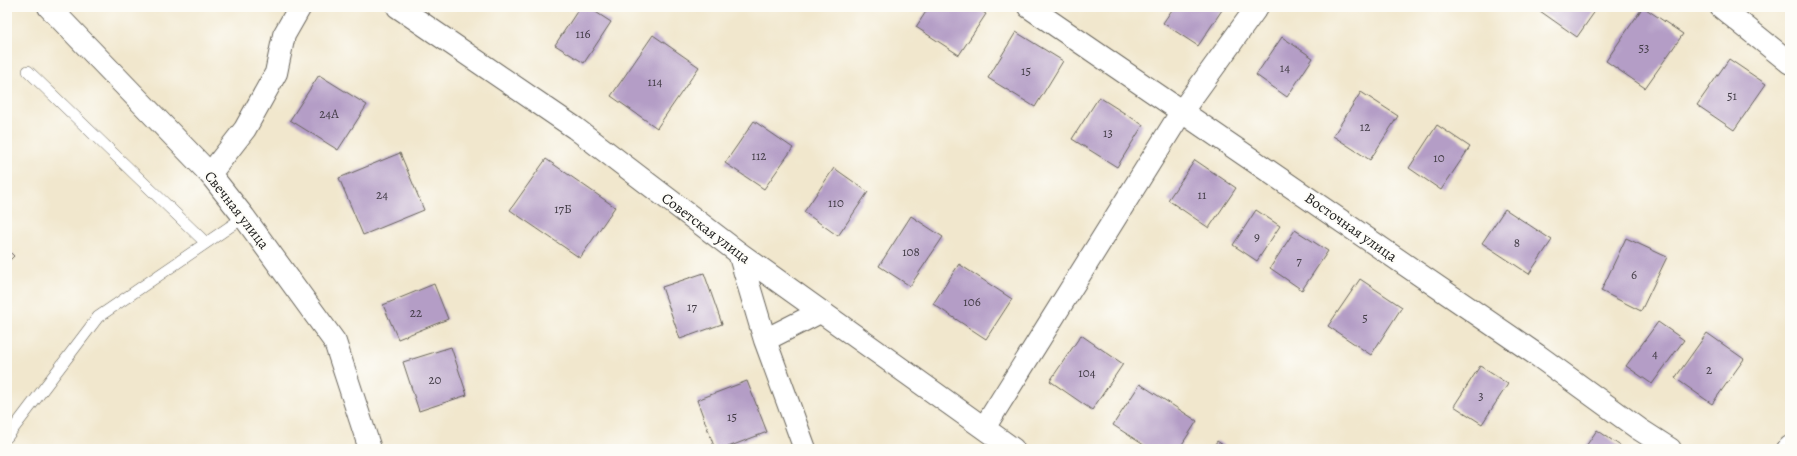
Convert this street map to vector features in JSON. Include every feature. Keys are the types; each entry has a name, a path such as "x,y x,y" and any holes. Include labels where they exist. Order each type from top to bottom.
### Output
{"street":[{"name":"Свечная улица","path":"49,7 210,174 244,217 335,342 370,449"},
{"path":"210,174 245,129 276,73 284,35 300,7"},
{"name":"Советская улица","path":"398,7 575,128 739,253 1013,449"},
{"name":"Восточная улица","path":"1029,7 1530,350 1639,429 1670,449"},
{"path":"984,428 1182,111 1257,7"},
{"path":"1721,7 1790,62"},
{"path":"739,253 765,340 805,449"},
{"path":"765,340 820,312"}],"lane":[{"path":"28,71 206,243"},
{"path":"7,437 98,318 244,217"}],"building":[{"path":"580,7 588,7 611,22 584,63 555,45"},
{"path":"929,7 975,7 986,14 959,55 916,27"},
{"path":"1174,7 1224,7 1198,46 1163,23"},
{"path":"1543,7 1598,7 1577,37 1540,11"},
{"path":"1643,7 1683,34 1645,88 1606,61"},
{"path":"1016,32 1063,61 1035,107 988,78"},
{"path":"653,35 699,67 657,128 611,96"},
{"path":"1282,37 1313,58 1287,97 1256,75"},
{"path":"1729,59 1766,84 1734,130 1697,105"},
{"path":"319,75 367,105 338,150 290,120"},
{"path":"1361,92 1398,116 1370,160 1333,136"},
{"path":"1099,97 1143,125 1117,167 1072,139"},
{"path":"754,121 793,148 764,189 725,163"},
{"path":"1437,125 1470,147 1441,190 1409,168"},
{"path":"400,153 424,210 363,235 339,178"},
{"path":"546,159 615,207 580,258 510,210"},
{"path":"1195,160 1236,188 1209,228 1168,200"},
{"path":"834,168 868,192 838,236 804,212"},
{"path":"1505,209 1552,240 1529,274 1482,243"},
{"path":"1256,210 1280,226 1257,261 1233,245"},
{"path":"911,216 943,237 910,286 879,266"},
{"path":"1295,230 1328,251 1302,290 1270,268"},
{"path":"1626,238 1667,257 1641,311 1601,291"},
{"path":"7,249 14,256 7,263"},
{"path":"959,264 1012,299 986,339 933,304"},
{"path":"704,273 722,324 680,339 662,287"},
{"path":"1360,279 1402,307 1371,355 1328,326"},
{"path":"434,284 448,319 398,339 383,305"},
{"path":"1658,322 1684,340 1652,384 1626,366"},
{"path":"1707,333 1744,359 1712,404 1675,378"},
{"path":"1081,335 1123,364 1092,410 1050,381"},
{"path":"451,347 467,395 419,411 403,362"},
{"path":"1480,366 1508,384 1482,424 1454,406"},
{"path":"747,381 767,432 723,449 715,449 697,400"},
{"path":"1140,384 1197,421 1179,449 1150,449 1113,425"},
{"path":"1597,430 1625,449 1584,449"},
{"path":"1217,441 1229,449 1212,449"}]}
